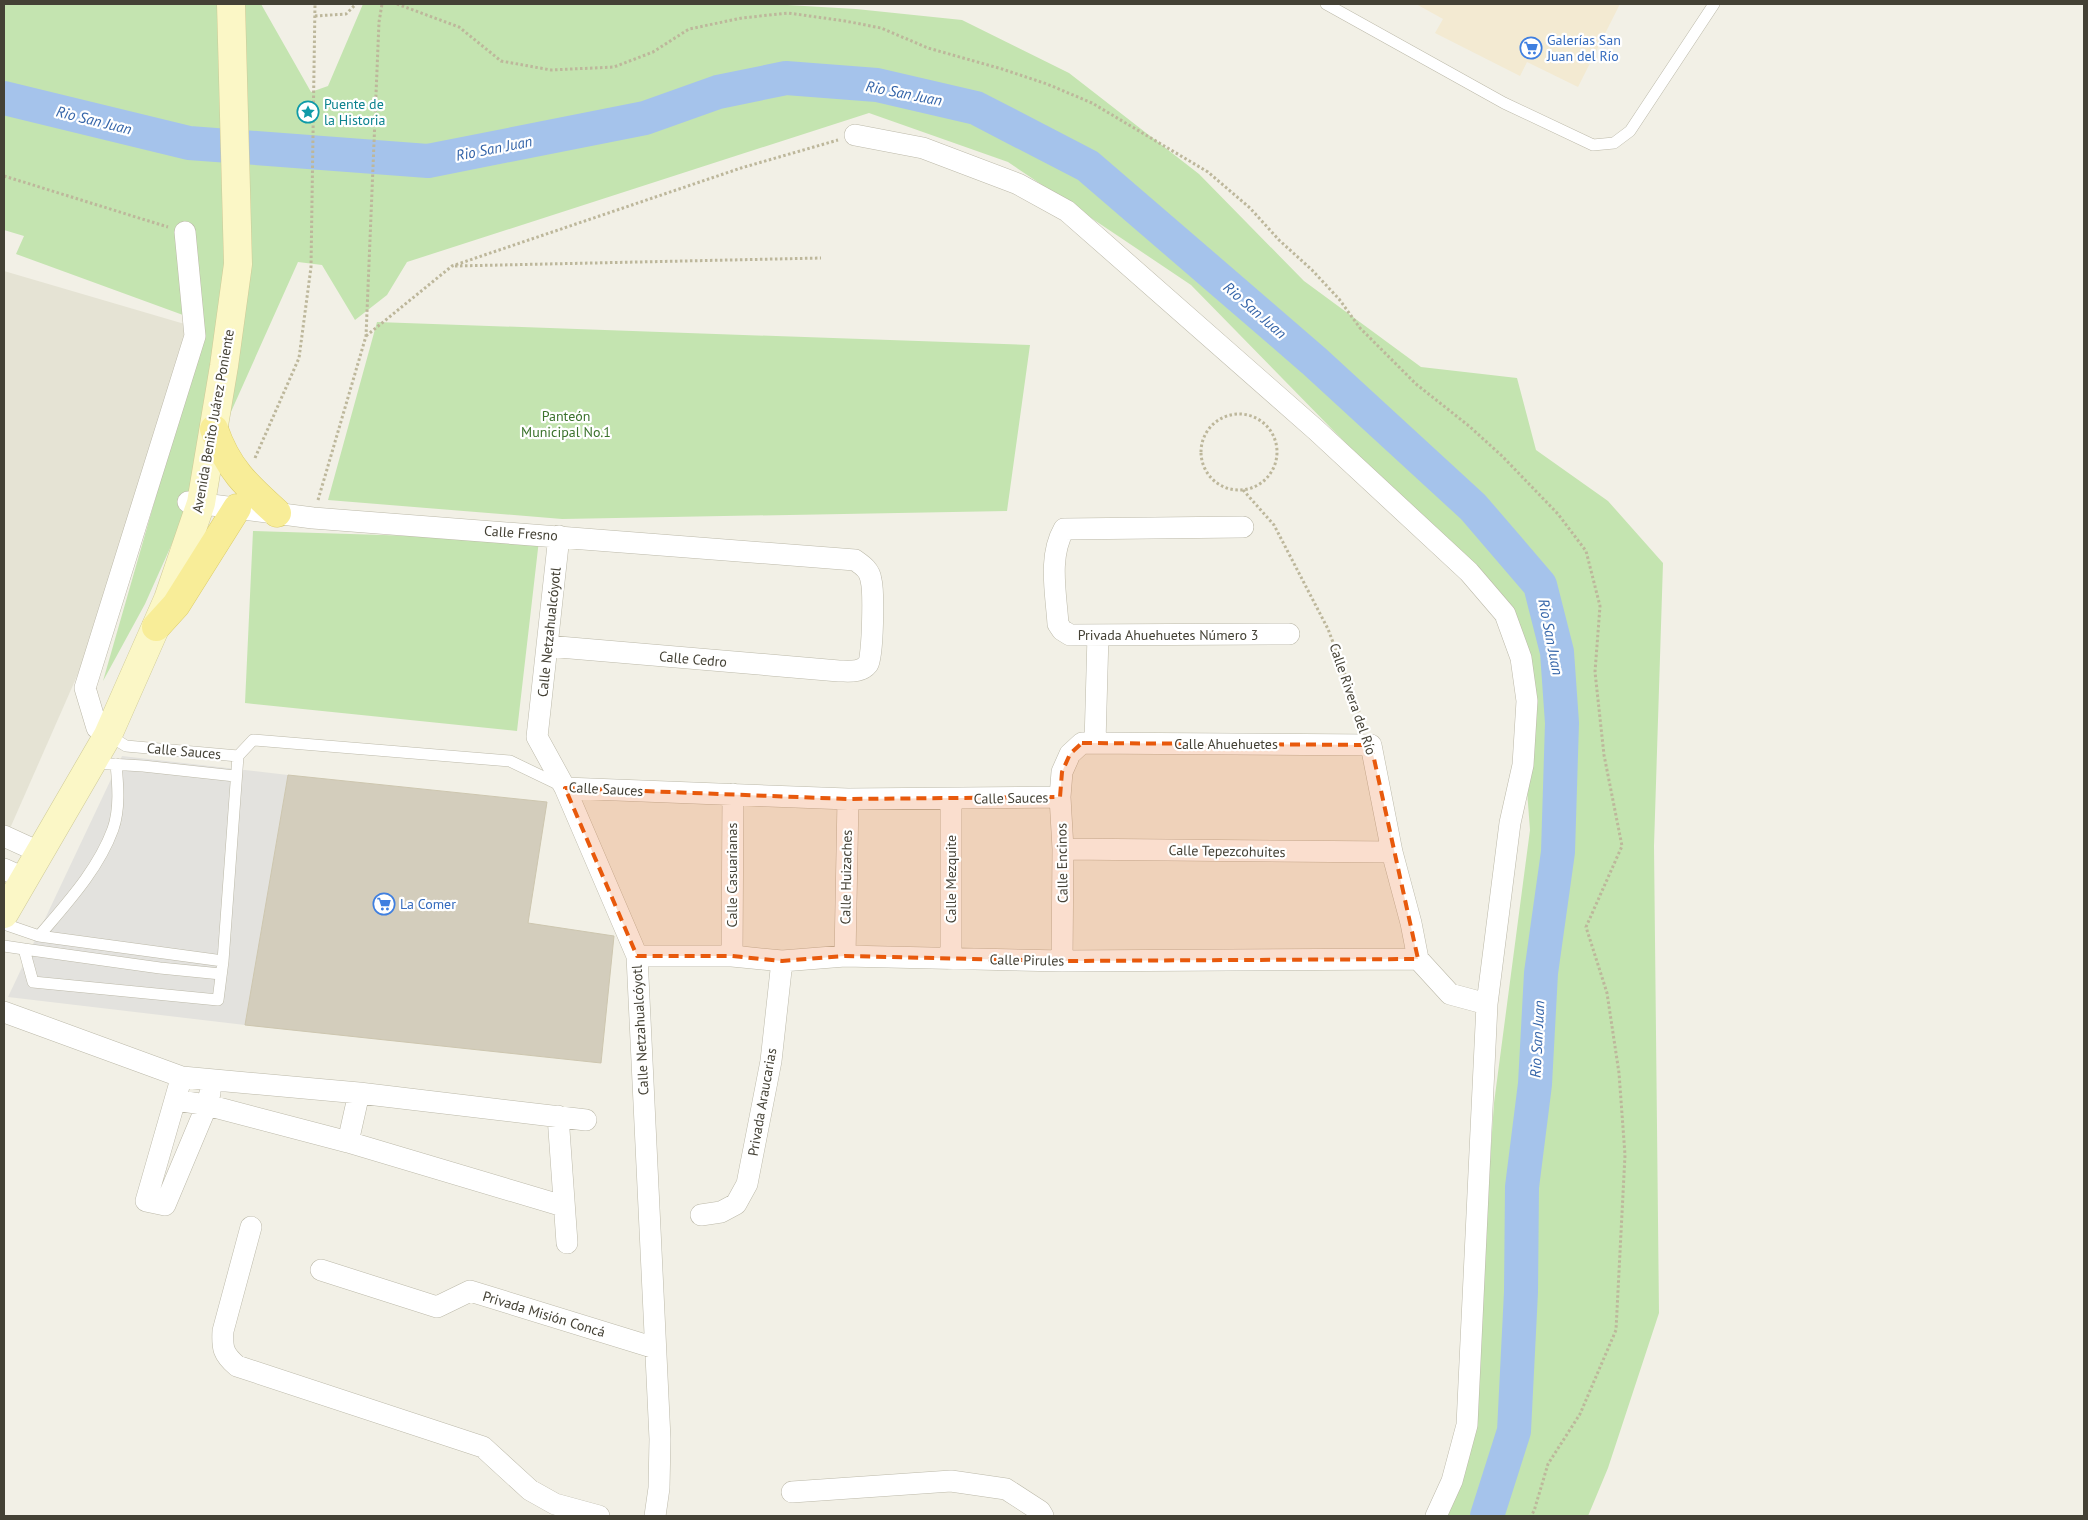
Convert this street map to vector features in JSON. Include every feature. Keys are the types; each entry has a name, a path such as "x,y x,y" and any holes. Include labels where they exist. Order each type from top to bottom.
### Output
{"main road":[{"name":"Avenida Benito Juárez Poniente","path":"22,844 104,764 103,732 155,597 195,502 210,382 232,265 222,4"},
{"name":"Avenida Benito Juárez Poniente","path":"4,914 10,874 22,844 103,732 156,627 168,599 214,429 232,265 231,4"},
{"path":"214,429 240,495 277,513"},
{"path":"156,627 176,605 240,495"}],"street":[{"path":"855,135 922,148 1018,184 1067,211 1316,430 1469,572 1505,614 1521,658 1527,701 1523,765 1510,823 1487,1004 1467,1425 1452,1481 1436,1516"},
{"path":"103,732 85,688 195,336 185,232"},
{"path":"195,502 240,495"},
{"name":"Calle Fresno","path":"277,513 312,518 855,560"},
{"name":"Privada Ahuehuetes Número 3","path":"1243,527 1064,529 1058,539 1054,553 1058,624 1062,630 1070,635 1289,634"},
{"name":"Calle Netzahualcóyotl","path":"559,536 537,737 565,788 637,956 660,1439 659,1488 655,1516"},
{"name":"Calle Cedro","path":"547,646 839,671 859,670 868,663 872,650 872,579 865,567 855,560"},
{"path":"1089,743 1098,635"},
{"name":"Calle Ahuehuetes","path":"1089,743 1371,745"},
{"name":"Calle Encinos","path":"1062,961 1063,849 1060,797 1062,772 1070,754 1089,743"},
{"name":"Calle Rivera del Río","path":"1371,745 1392,852 1411,923 1418,959"},
{"name":"Calle Sauces","path":"565,788 848,799 1060,797"},
{"name":"Calle Casuarianas","path":"732,956 733,794"},
{"name":"Calle Huizaches","path":"845,956 848,799"},
{"name":"Calle Mezquite","path":"951,799 951,959"},
{"name":"Calle Tepezcohuites","path":"1063,849 1392,852"},
{"name":"Calle Pirules","path":"637,956 732,956 782,961 845,956 1062,961 1418,959"},
{"path":"1418,959 1450,994 1487,1004"},
{"name":"Privada Araucarias","path":"701,1215 721,1212 736,1204 747,1184 771,1061 782,961"},
{"path":"4,1012 182,1077 359,1093 586,1120"},
{"path":"182,1077 146,1202 165,1206 207,1106 214,1081"},
{"path":"348,1142 359,1093"},
{"path":"175,1100 207,1106 348,1142 563,1206"},
{"path":"558,1116 567,1243"},
{"path":"251,1227 223,1331 226,1357 237,1366 483,1447 530,1490 555,1504 599,1516"},
{"name":"Privada Misión Concá","path":"321,1270 437,1307 470,1291 655,1348"},
{"path":"792,1492 951,1481 1006,1489 1040,1511 1043,1516"}],"lane":[{"path":"1326,4 1504,103 1592,144 1614,144 1630,131 1714,4"},
{"name":"Calle Sauces","path":"103,732 126,746 238,756 253,740 510,761 565,788"},
{"path":"24,949 33,982 218,1000 223,961 235,776 238,756"},
{"path":"104,764 235,776"},
{"path":"39,936 96,865 113,828 118,791 104,764"},
{"path":"4,924 39,936 223,961"},
{"path":"4,946 160,968 221,974"}],"path":[{"path":"240,495 299,358 311,267 315,4"},
{"path":"315,16 346,14 356,4"},
{"path":"312,518 366,336 379,22 382,4"},
{"path":"397,4 459,27 501,61 551,70 614,67 653,52 689,29 742,18 788,13 845,21 881,28 928,48 1047,84 1092,103 1208,172 1250,208 1279,240 1339,299 1360,328 1416,384 1469,426 1502,456 1558,514 1586,551 1600,606 1595,672 1604,755 1622,846 1586,927 1607,993 1619,1073 1625,1155 1616,1330 1580,1414 1548,1464 1531,1516"},
{"path":"366,336 452,266 742,168 855,135"},
{"path":"4,176 185,232"},
{"path":"452,266 821,258"},
{"path":"1242,414 1260,420 1273,433 1277,444 1277,457 1274,469 1266,479 1256,486 1243,490 1231,489 1219,484 1209,476 1203,464 1201,452 1203,439 1219,419 1230,415 1242,414"},
{"name":"Calle Rivera del Río","path":"1243,490 1274,526 1328,629 1371,745"}],"highlighted area":[{"path":"1082,743 1371,745 1418,959 1062,961 845,956 782,961 732,956 637,956 565,788 848,799 1060,797 1062,772 1070,754"}],"shaded area":[{"name":"Galerías San Juan del Río","path":"1416,4 1620,4 1578,87 1527,62 1520,76 1435,33 1443,19"},
{"path":"4,271 188,325 88,651 4,842"},
{"path":"122,756 288,775 245,1025 8,997"}],"green space":[{"path":"4,4 261,4 311,92 328,86 363,4 770,4 856,9 962,20 1069,73 1199,174 1304,281 1421,367 1517,378 1536,450 1608,501 1663,563 1654,846 1659,1313 1608,1468 1588,1516 1440,1516 1470,1452 1494,1103 1530,830 1513,607 1375,473 1191,285 1008,162 869,113 407,262 387,295 355,320 322,265 298,262 145,604 103,681 202,336 183,315 16,254 24,236 4,230"},
{"name":"Panteón Municipal No.1","path":"377,322 1030,345 1007,511 562,519 328,500"},
{"path":"253,531 539,540 517,731 245,703"}],"building":[{"path":"288,775 547,802 528,923 614,936 601,1063 245,1025"}],"waterway":[{"name":"Rio San Juan","path":"4,98 189,143 428,161 645,118 718,92 786,78 877,85 976,108 1088,166 1313,360 1473,507 1540,585 1557,652 1562,723 1558,852 1541,973 1535,1084 1522,1187 1521,1292 1514,1431 1487,1516"}],"place":[{"name":"Galerías San Juan del Río","path":"1531,48"},
{"name":"Puente de la Historia","path":"308,112"},
{"name":"La Comer","path":"384,904"}]}
